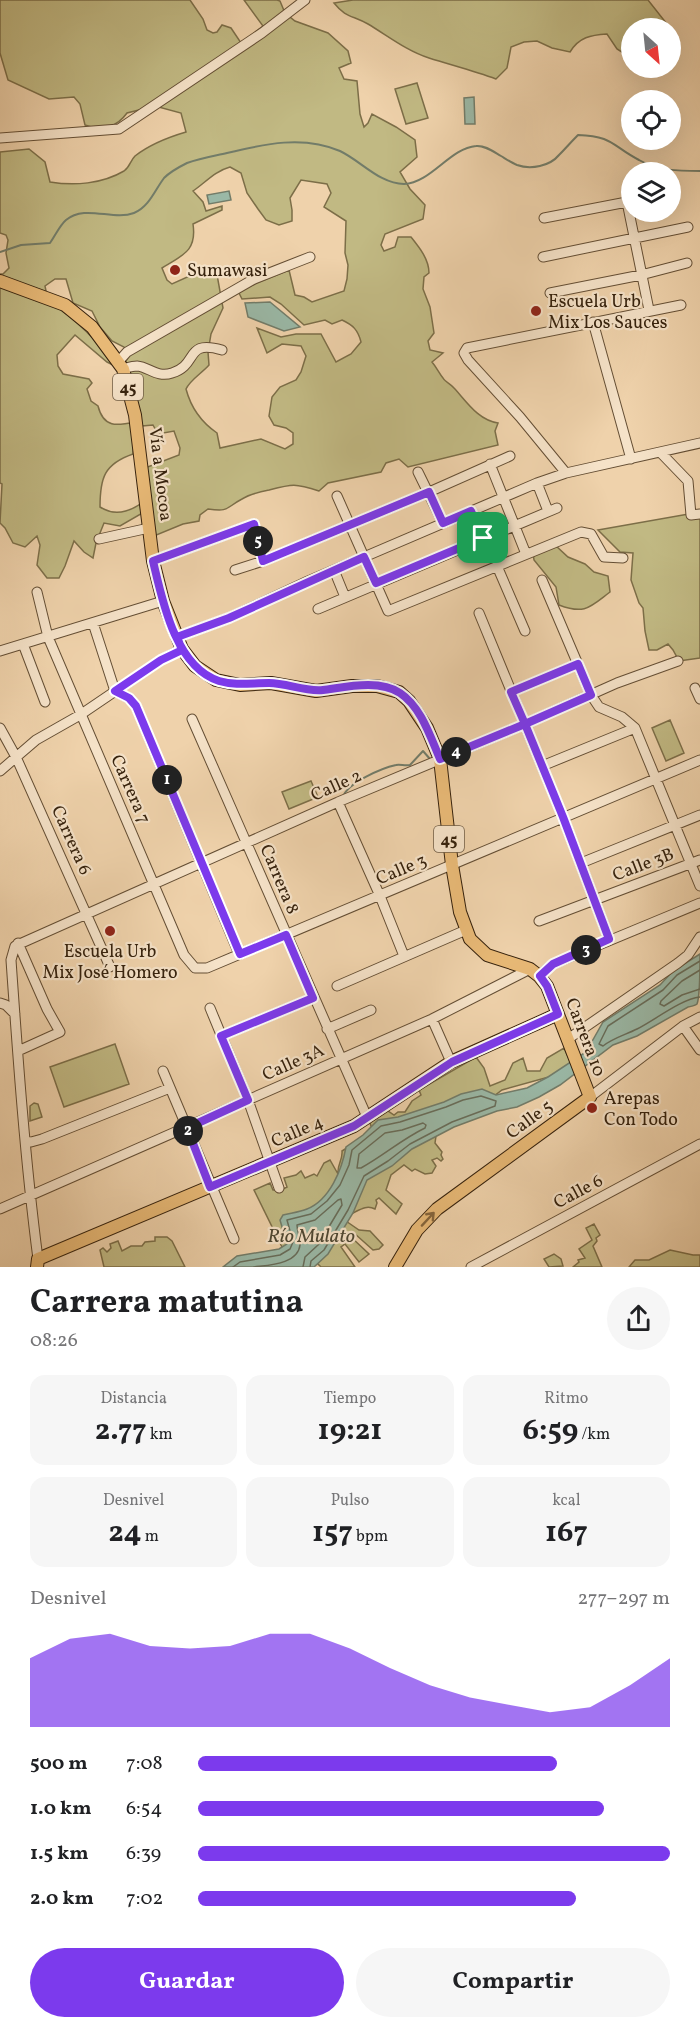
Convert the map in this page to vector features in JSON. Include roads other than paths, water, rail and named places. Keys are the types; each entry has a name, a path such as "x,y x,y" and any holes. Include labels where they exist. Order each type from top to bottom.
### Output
{"main road":[{"name":"Vía a Mocoa","path":"0,281 65,305 92,327 120,366 135,415 153,561"},
{"name":"45","path":"153,561 163,601 182,650 195,666 216,680 240,685 271,683 316,691 352,686 377,686 399,692 410,701 420,715 440,759 452,865 460,912 470,939 487,955 535,973"},
{"name":"Carrera 10","path":"535,973 547,986 590,1097"},
{"name":"Calle 4","path":"38,1263 354,1126 452,1062 558,1014"},
{"name":"Calle 5","path":"395,1267 417,1230 437,1209 590,1097"}],"street":[{"path":"0,138 119,129 262,33 305,0"},
{"path":"544,218 621,204"},
{"path":"632,222 649,310"},
{"path":"543,257 687,227"},
{"path":"222,351 207,346 197,349 181,370 168,374 155,373 138,366 120,366 128,352 254,279 310,257"},
{"path":"550,293 641,275 687,263"},
{"path":"566,473 464,353 466,348 681,305"},
{"path":"593,322 631,459"},
{"path":"177,637 229,618 334,570 537,483 566,473 700,444"},
{"path":"660,452 688,481 691,515 700,514"},
{"path":"235,570 263,561 350,525 510,456"},
{"path":"490,464 526,554"},
{"path":"418,472 443,523"},
{"path":"318,609 553,509 537,483"},
{"path":"337,496 388,611 583,532 591,534 603,557 623,558"},
{"path":"471,511 483,538"},
{"path":"153,561 254,524 263,561"},
{"path":"99,539 149,528"},
{"path":"497,566 525,631"},
{"path":"334,570 345,597"},
{"path":"542,580 591,695 599,707 632,725 674,824 695,861 700,886"},
{"name":"Carrera 7","path":"37,592 48,637 184,955"},
{"path":"0,651 163,601"},
{"path":"479,613 563,817 609,939"},
{"path":"93,623 115,691 129,698 136,706 240,954"},
{"path":"23,644 45,702"},
{"path":"0,771 36,740 80,715 161,660 182,650"},
{"name":"Calle 2","path":"15,946 338,802 591,695 678,661"},
{"path":"511,692 578,664"},
{"path":"695,688 700,699"},
{"name":"Carrera 8","path":"192,720 367,1117"},
{"path":"542,766 632,725"},
{"name":"Carrera 6","path":"0,728 16,757 110,967"},
{"name":"Calle 3","path":"184,955 195,968 201,969 380,896 700,760"},
{"path":"338,802 404,956"},
{"path":"581,863 700,815"},
{"name":"Calle 3B","path":"539,921 695,861"},
{"name":"Calle 3A","path":"0,1209 609,939 700,903"},
{"path":"338,986 466,930"},
{"path":"571,1045 688,955 700,937"},
{"path":"15,946 11,960 25,1140 38,1263"},
{"path":"15,946 60,1032 18,1052"},
{"path":"221,1036 313,998"},
{"path":"0,1003 6,1005 15,1014"},
{"path":"210,1008 248,1100 279,1188"},
{"path":"327,1029 371,1010"},
{"name":"Calle 5","path":"590,1097 683,1026 700,1017"},
{"path":"432,1019 452,1062"},
{"path":"683,1026 700,1050"},
{"path":"163,1071 210,1187 234,1239"},
{"path":"25,1140 34,1142 170,1088"},
{"name":"Calle 6","path":"471,1267 700,1144"}],"water":[{"path":"474,97 475,124 465,124 464,98"},
{"path":"229,191 231,200 209,204 207,195"},
{"path":"270,302 300,327 284,331 248,317 245,303"},
{"name":"Río Mulato","path":"700,954 697,1004 637,1036 613,1045 560,1085 539,1097 517,1107 497,1111 454,1127 412,1149 392,1166 367,1180 353,1213 328,1254 314,1267 223,1267 237,1256 279,1249 287,1244 280,1220 283,1215 307,1209 322,1199 334,1183 346,1147 378,1120 398,1117 461,1094 482,1089 496,1095 527,1088 586,1052 603,1022 660,985 673,971"}],"waterway":[{"path":"0,252 21,245 50,243 64,222 74,215 134,213 148,202 164,178 172,171 202,158 270,144 298,142 326,146 348,155 387,180 404,184 423,178 458,153 476,146 489,149 517,165 540,166 555,159 578,135 606,140 639,160 654,166 700,171"},
{"path":"343,797 351,787 366,777 396,765 410,765 423,751 430,759"}],"place":[{"name":"Sumawasi","path":"175,270"},
{"name":"Escuela Urb Mix Los Sauces","path":"536,311"},
{"name":"Escuela Urb Mix José Homero","path":"110,931"},
{"name":"Arepas Con Todo","path":"592,1108"}]}
